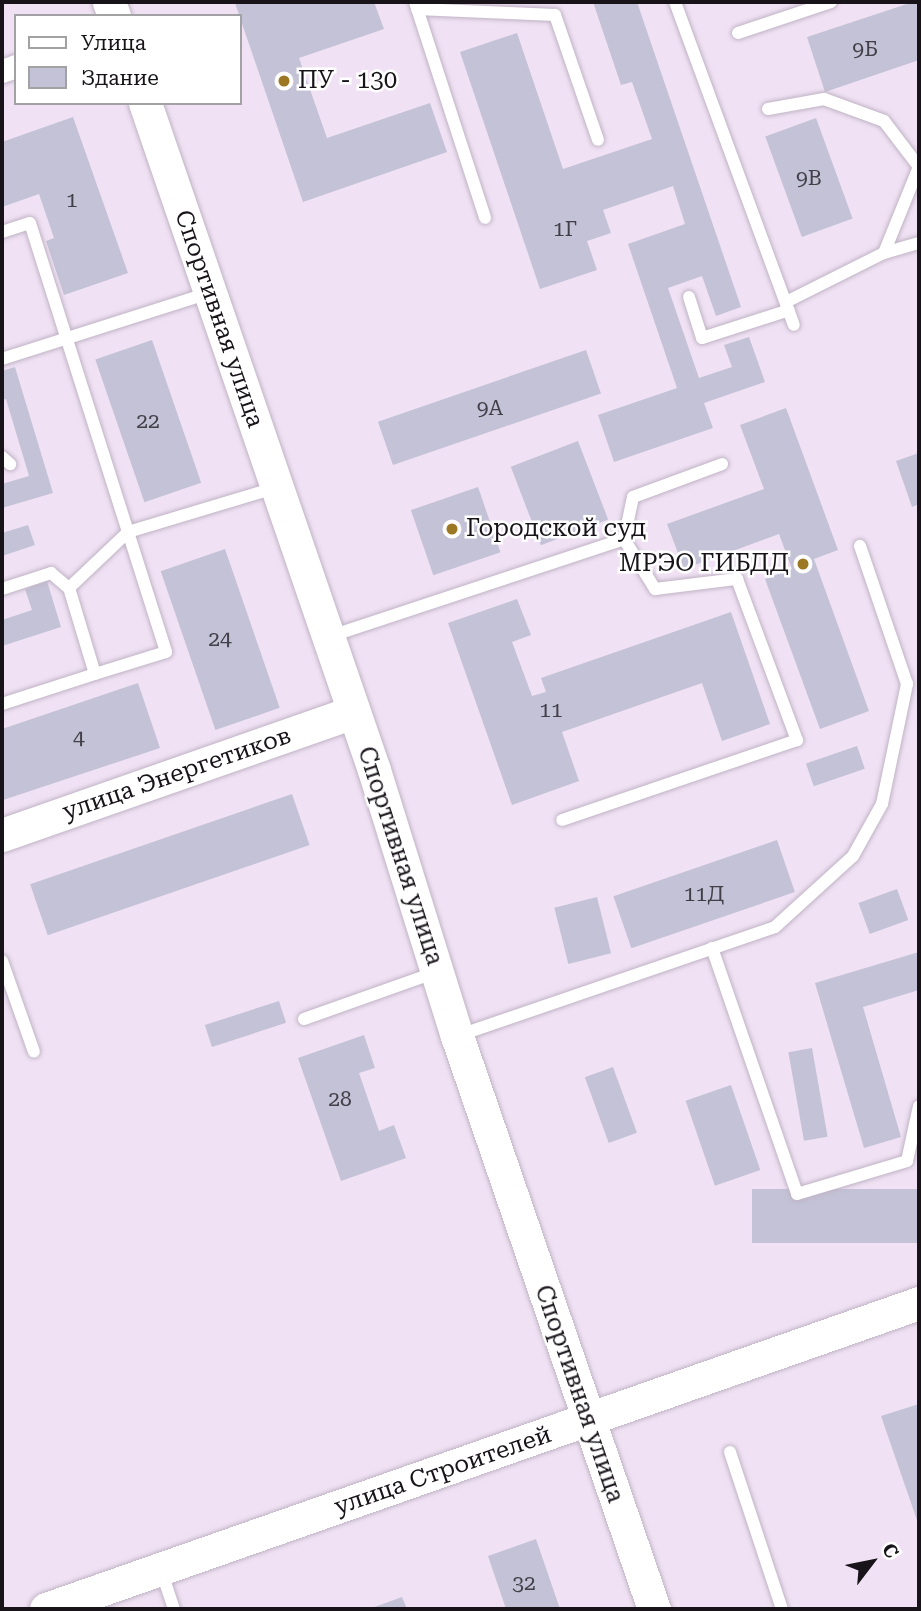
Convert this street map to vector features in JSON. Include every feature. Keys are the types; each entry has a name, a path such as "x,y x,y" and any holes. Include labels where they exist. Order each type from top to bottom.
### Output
{"street":[{"name":"Спортивная улица","path":"146,105 353,712 457,1036 654,1609"},
{"name":"улица Энергетиков","path":"2,835 353,712"},
{"name":"улица Строителей","path":"46,1609 919,1303"}],"lane":[{"path":"675,2 794,325"},
{"path":"738,33 831,2"},
{"path":"485,218 416,5 555,15 598,140"},
{"path":"768,109 824,99 884,121 919,167 884,253"},
{"path":"2,232 30,223 166,652 2,704"},
{"path":"689,297 702,338 787,306 884,253 919,243"},
{"path":"2,359 209,293"},
{"path":"562,820 797,740 737,579 655,589 624,539 633,497 722,464"},
{"path":"69,587 128,532 276,488"},
{"path":"327,637 624,539"},
{"path":"457,1036 775,927 813,897 853,856 883,804 907,684 860,546"},
{"path":"2,589 51,573 69,587 95,674"},
{"path":"712,948 797,1194 907,1161 919,1105"},
{"path":"2,961 34,1052"},
{"path":"304,1019 438,972"},
{"path":"730,1452 782,1609"},
{"path":"160,1569 174,1609"}],"building":[{"name":"ПУ - 130","path":"374,2 384,29 299,58 327,138 430,103 447,152 303,202 242,23 242,14 239,14 235,3"},
{"path":"593,2 637,2 741,307 716,316 702,276 668,288 699,378 732,367 724,345 749,337 765,382 704,403 713,428 614,462 598,415 677,388 628,244 685,224 673,186 603,210 611,233 587,241 597,270 540,289 460,52 517,33 563,169 652,139 632,82 621,85"},
{"path":"919,2 919,60 825,92 807,37"},
{"path":"73,117 128,273 64,295 46,241 54,238 39,194 2,207 2,142"},
{"path":"816,118 853,219 802,237 765,136"},
{"path":"152,340 201,483 144,502 95,360"},
{"path":"586,350 601,393 393,465 378,422"},
{"path":"15,367 53,493 2,508 2,484 29,476 6,399 2,400 2,371"},
{"name":"МРЭО ГИБДД","path":"786,408 838,550 814,559 869,711 820,729 765,579 792,569 779,534 684,569 667,524 764,489 740,425"},
{"path":"578,441 608,519 541,545 511,467"},
{"path":"919,453 919,504 912,507 896,461"},
{"path":"478,487 500,552 433,575 411,510"},
{"path":"28,525 35,545 2,556 2,533"},
{"path":"225,549 280,708 215,730 161,571"},
{"path":"47,581 61,627 2,646 2,620 32,610 25,589"},
{"path":"517,599 531,635 512,642 532,696 546,692 541,678 731,612 770,724 722,741 702,683 562,732 579,781 512,805 448,623"},
{"path":"138,683 160,748 3,800 2,729"},
{"path":"857,746 865,769 814,786 806,764"},
{"path":"292,794 310,845 48,935 30,884"},
{"path":"777,840 795,892 631,948 613,896"},
{"path":"897,889 908,920 870,934 858,903"},
{"path":"597,897 611,953 568,964 554,908"},
{"path":"919,952 919,990 863,1007 901,1137 864,1148 815,983"},
{"path":"279,1001 286,1023 212,1047 205,1025"},
{"path":"364,1035 375,1068 359,1073 379,1131 394,1125 406,1158 341,1181 298,1058"},
{"path":"812,1048 828,1137 804,1141 788,1052"},
{"path":"613,1067 637,1133 609,1143 585,1077"},
{"path":"731,1085 760,1170 715,1186 686,1101"},
{"path":"752,1189 919,1189 919,1243 752,1243"},
{"path":"919,1404 919,1526 881,1416"},
{"path":"536,1539 560,1609 506,1609 488,1556"},
{"path":"402,1597 407,1609 369,1609"}],"place":[{"name":"ПУ - 130","path":"284,81"},
{"name":"Городской суд","path":"452,529"},
{"name":"МРЭО ГИБДД","path":"803,564"}]}
